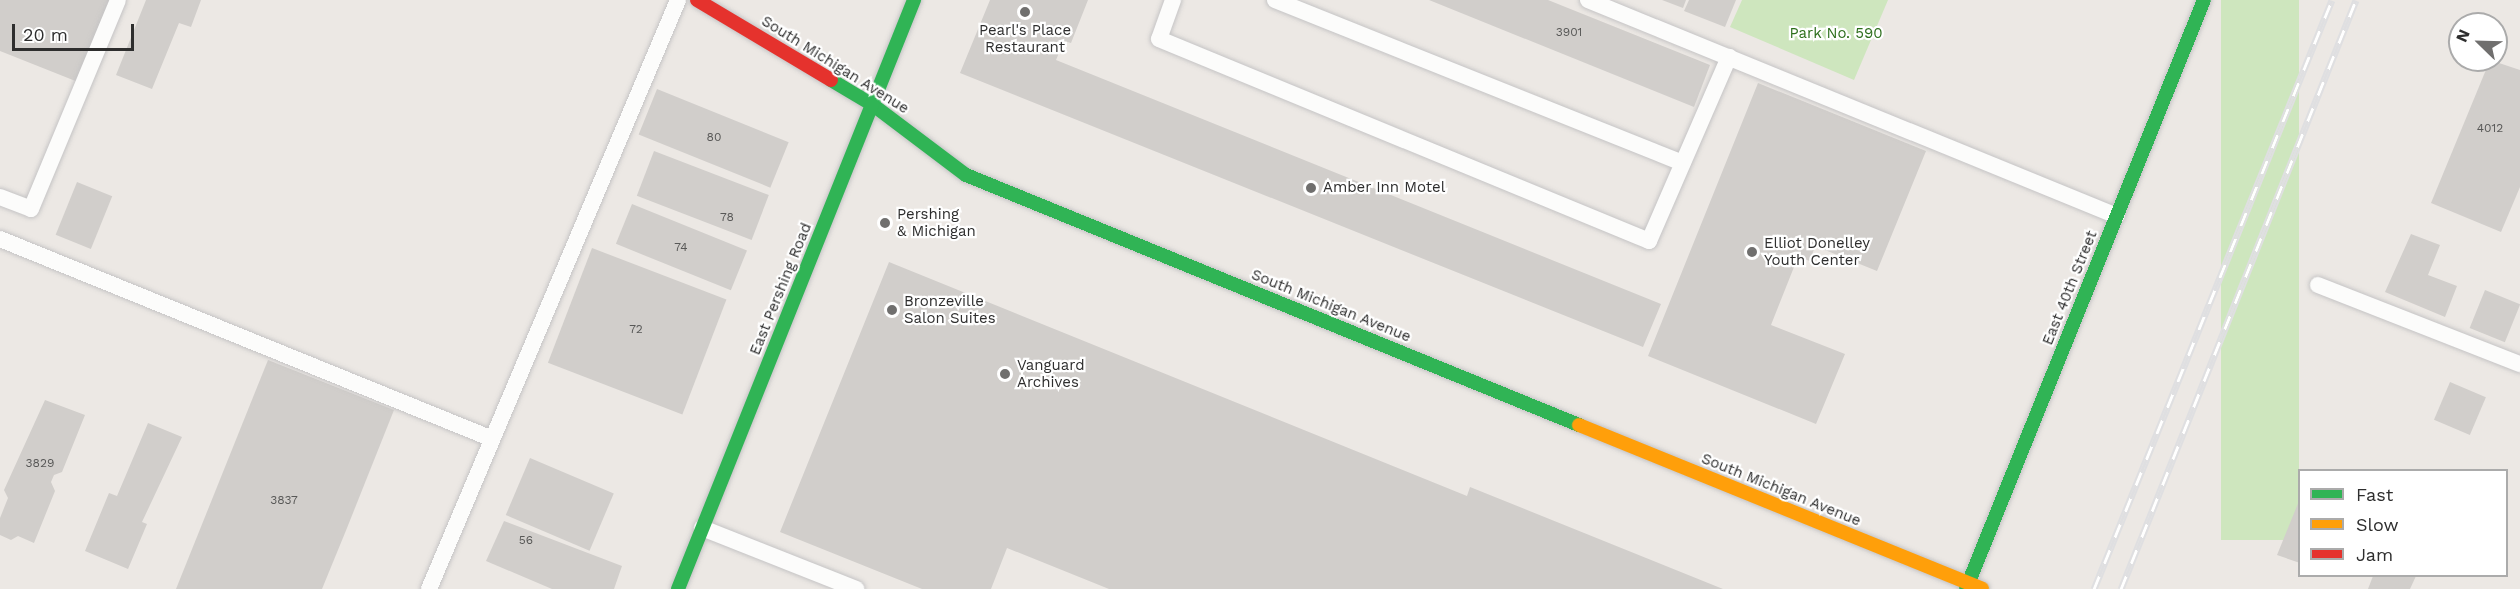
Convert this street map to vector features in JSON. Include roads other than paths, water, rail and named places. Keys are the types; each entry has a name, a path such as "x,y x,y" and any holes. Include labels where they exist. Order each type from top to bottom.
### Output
{"street":[{"name":"South Michigan Avenue","path":"697,0 873,105 966,174 1967,586 1982,589"},
{"name":"East Pershing Road","path":"678,589 914,0"},
{"name":"East 40th Street","path":"1967,586 2204,0"}],"lane":[{"path":"0,197 31,209 118,0"},
{"path":"429,589 490,438 678,0"},
{"path":"1173,0 1159,39 1649,241 1729,57"},
{"path":"1275,0 1683,163"},
{"path":"1588,0 2117,216"},
{"path":"0,239 490,438"},
{"path":"2319,285 2520,364"},
{"path":"702,528 856,589"}],"railway":[{"path":"2094,589 2332,0"},
{"path":"2121,589 2356,0"}],"place":[{"name":"Pearl's Place Restaurant","path":"1025,12"},
{"name":"Amber Inn Motel","path":"1311,188"},
{"name":"Pershing & Michigan","path":"885,223"},
{"name":"Elliot Donelley Youth Center","path":"1752,252"},
{"name":"Bronzeville Salon Suites","path":"892,310"},
{"name":"Vanguard Archives","path":"1005,374"}],"park label":[{"name":"Park No. 590","path":"1836,34"}]}
